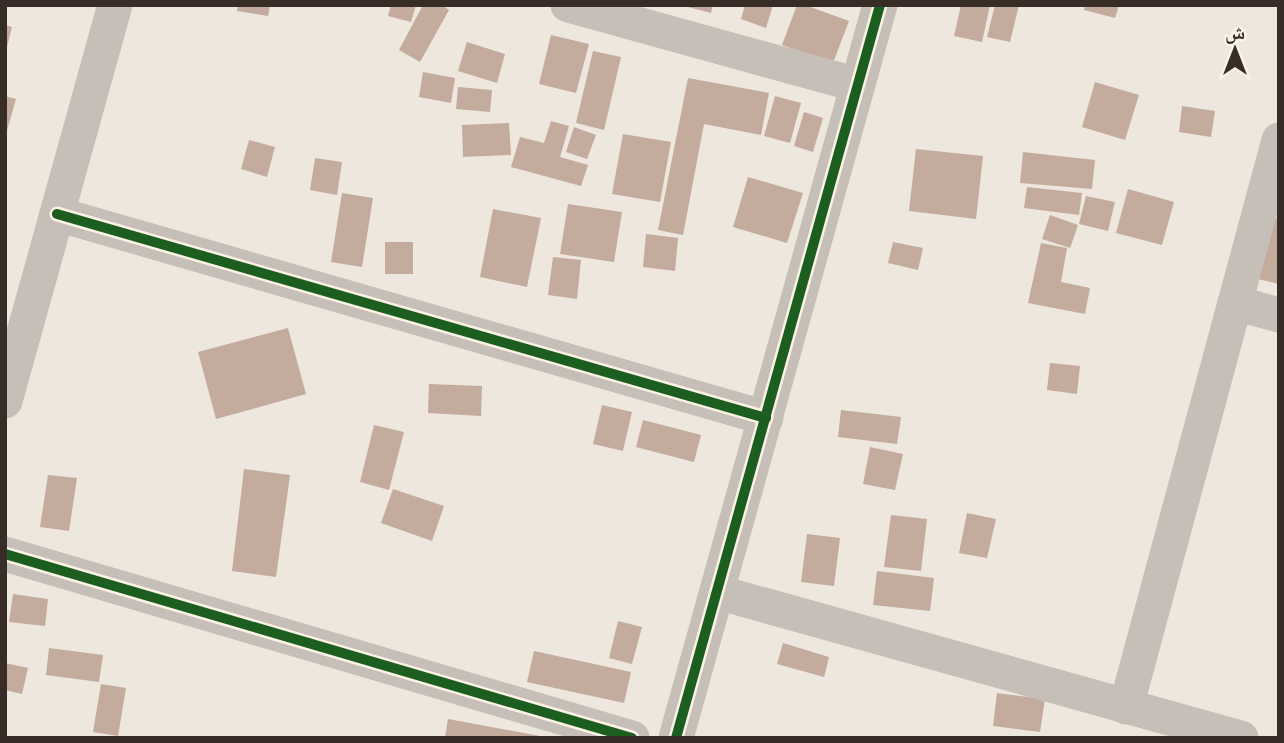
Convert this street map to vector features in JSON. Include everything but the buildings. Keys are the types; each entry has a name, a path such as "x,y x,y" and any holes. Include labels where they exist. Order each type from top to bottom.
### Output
{"street":[{"path":"5,401 13,342 57,214 115,5"},
{"path":"568,5 858,85"},
{"path":"676,738 880,5"},
{"path":"1126,707 1279,140"},
{"path":"57,214 766,418"},
{"path":"1235,303 1279,315"},
{"path":"5,554 632,738"},
{"path":"717,592 1241,738"}],"cycle path":[{"path":"676,738 880,5"},
{"path":"57,214 766,418"},
{"path":"5,554 632,738"}]}
